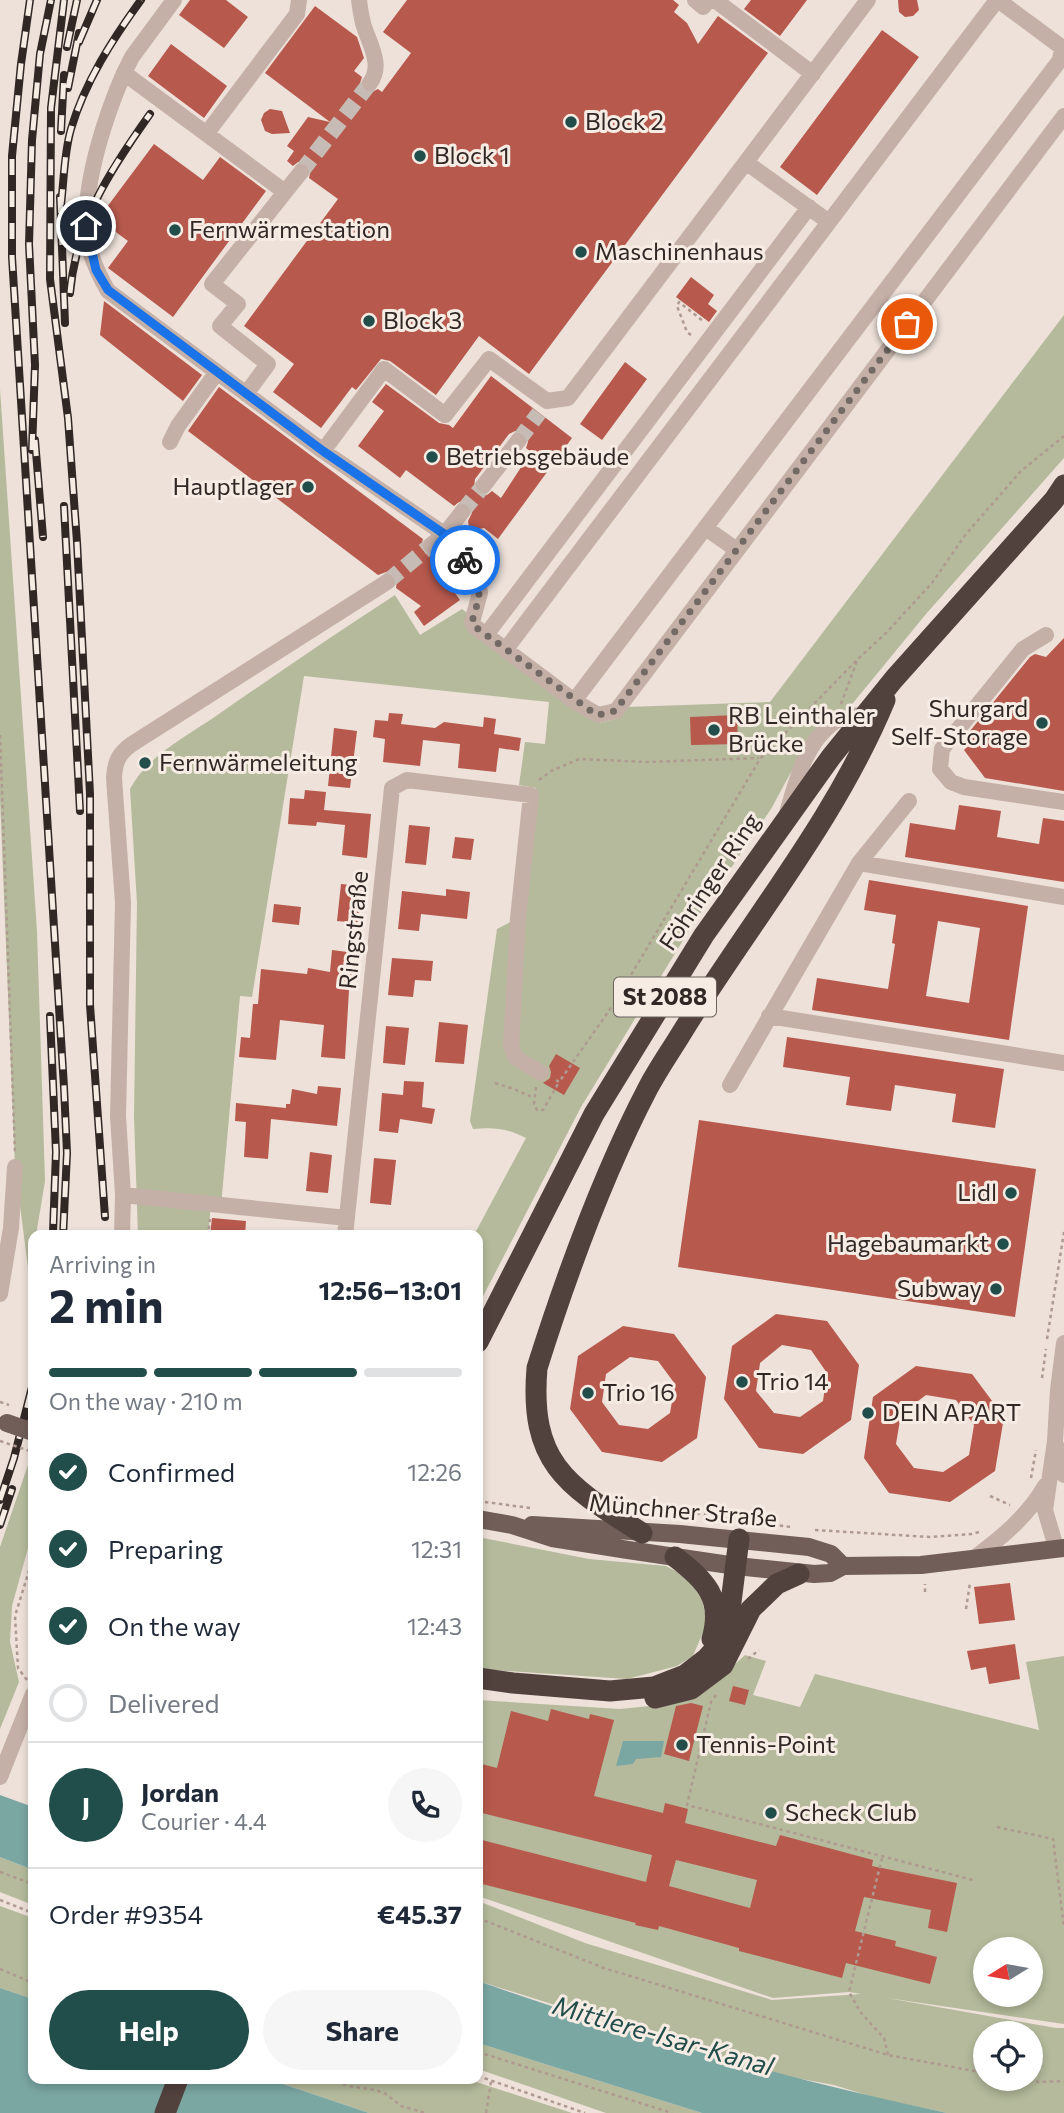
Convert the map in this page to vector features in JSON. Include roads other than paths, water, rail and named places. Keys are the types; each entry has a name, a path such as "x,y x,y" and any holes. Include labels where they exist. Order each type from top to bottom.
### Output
{"highway":[{"name":"Föhringer Ring","path":"483,1332 594,1114 704,935 785,819 865,714 1061,493"},
{"path":"642,1533 581,1493 561,1475 548,1453 539,1429 535,1398 537,1368 599,1197 648,1087 709,988 815,833 867,743 894,679"},
{"path":"483,1679 513,1684 610,1691 654,1687 685,1675 707,1658 722,1641 729,1618 739,1539"},
{"path":"675,1557 702,1577 715,1601 716,1626 707,1658"},
{"path":"610,1691 626,1700 661,1698 691,1689 723,1665 751,1609 763,1595 777,1584 799,1574"},
{"path":"483,1687 513,1684"},
{"path":"165,2113 176,2084"}],"main road":[{"path":"7,1417 28,1429"},
{"name":"Münchner Straße","path":"483,1521 512,1525 551,1525 739,1539 809,1547 831,1554 844,1566"},
{"name":"Münchner Straße","path":"512,1525 552,1538 799,1574 830,1573 844,1566 921,1564 972,1559 1061,1544"}],"street":[{"path":"174,0 132,57 100,139 86,226 96,270 108,290 323,451 450,538 478,580 480,593 472,622 474,626 574,701 598,715 615,711 1064,116"},
{"path":"207,133 297,15 299,0"},
{"path":"359,0 363,25 375,54 373,79 370,83"},
{"path":"695,0 703,7 709,0"},
{"path":"715,0 813,74"},
{"path":"323,451 384,369 445,415 489,359 543,407 568,398 868,0"},
{"path":"506,649 997,0 1063,48 1060,60 574,701"},
{"path":"124,73 285,192"},
{"path":"747,163 829,222"},
{"path":"246,394 268,364 220,326 238,304 212,284 301,172"},
{"path":"486,635 809,207"},
{"path":"877,301 907,324"},
{"path":"170,442 178,426 217,372"},
{"path":"484,485 518,441"},
{"path":"431,545 445,534 462,512"},
{"path":"707,529 737,550"},
{"path":"122,1230 123,1195 118,1116 123,903 115,764 121,752 132,744 387,582"},
{"path":"1046,635 1023,649 942,749 940,769 951,782 964,787 1064,802"},
{"path":"785,819 801,765 835,721 865,714"},
{"name":"Ringstraße","path":"345,1230 392,788 407,780 531,795 518,918 511,1045 516,1058 546,1075"},
{"path":"730,1085 859,863 909,802"},
{"path":"859,863 1064,897"},
{"path":"769,1016 1064,1063"},
{"path":"0,1294 11,1228 15,1167"},
{"path":"123,1195 346,1218"},
{"path":"1061,1544 1045,1510 1057,1476 1055,1441 1064,1343"},
{"path":"972,1559 1034,1505 1057,1476"},
{"path":"0,1777 28,1707"}],"water":[{"path":"623,1741 664,1741 661,1757 636,1759 633,1764 616,1766"},
{"path":"0,1795 28,1805 28,1868 0,1857"},
{"path":"483,1983 593,2020 710,2054 828,2086 947,2113 702,2113 483,2045"},
{"path":"0,1988 28,1997 28,2084 283,2084 369,2113 0,2113"}],"tunnel":[{"path":"301,172 370,83"},
{"path":"518,441 539,413"},
{"path":"462,512 484,485"},
{"path":"387,582 431,545"}],"railway":[{"path":"30,0 12,156 12,257 64,1087 67,1153 63,1230"},
{"path":"32,450 35,365 29,244 32,140 40,54 51,0"},
{"path":"64,0 51,108 50,279 68,418 77,542 90,794 90,1005 105,1217"},
{"path":"67,47 77,0"},
{"path":"79,42 97,0"},
{"path":"61,205 67,147 77,112 100,62 141,0"},
{"path":"68,88 79,33"},
{"path":"61,131 64,75"},
{"path":"70,293 80,242 97,198 121,156 150,114"},
{"path":"60,197 65,323"},
{"path":"35,440 43,537"},
{"path":"64,506 80,811"},
{"path":"50,1016 56,1152 53,1230"},
{"path":"0,1500 28,1403"},
{"path":"0,1525 12,1489"}],"place":[{"name":"Block 2","path":"571,122"},
{"name":"Block 1","path":"420,156"},
{"name":"Fernwärmestation","path":"175,230"},
{"name":"Maschinenhaus","path":"581,252"},
{"name":"Block 3","path":"369,321"},
{"name":"Betriebsgebäude","path":"432,457"},
{"name":"Hauptlager","path":"308,487"},
{"name":"Shurgard Self-Storage","path":"1042,723"},
{"name":"RB Leinthaler Brücke","path":"714,730"},
{"name":"Fernwärmeleitung","path":"145,763"},
{"name":"Lidl","path":"1011,1193"},
{"name":"Hagebaumarkt","path":"1003,1244"},
{"name":"Subway","path":"996,1289"},
{"name":"Trio 14","path":"742,1382"},
{"name":"Trio 16","path":"588,1393"},
{"name":"DEIN APART","path":"868,1413"},
{"name":"Tennis-Point","path":"682,1745"},
{"name":"Scheck Club","path":"771,1813"}],"water label":[{"name":"Mittlere-Isar-Kanal","path":"663,2036"}]}
